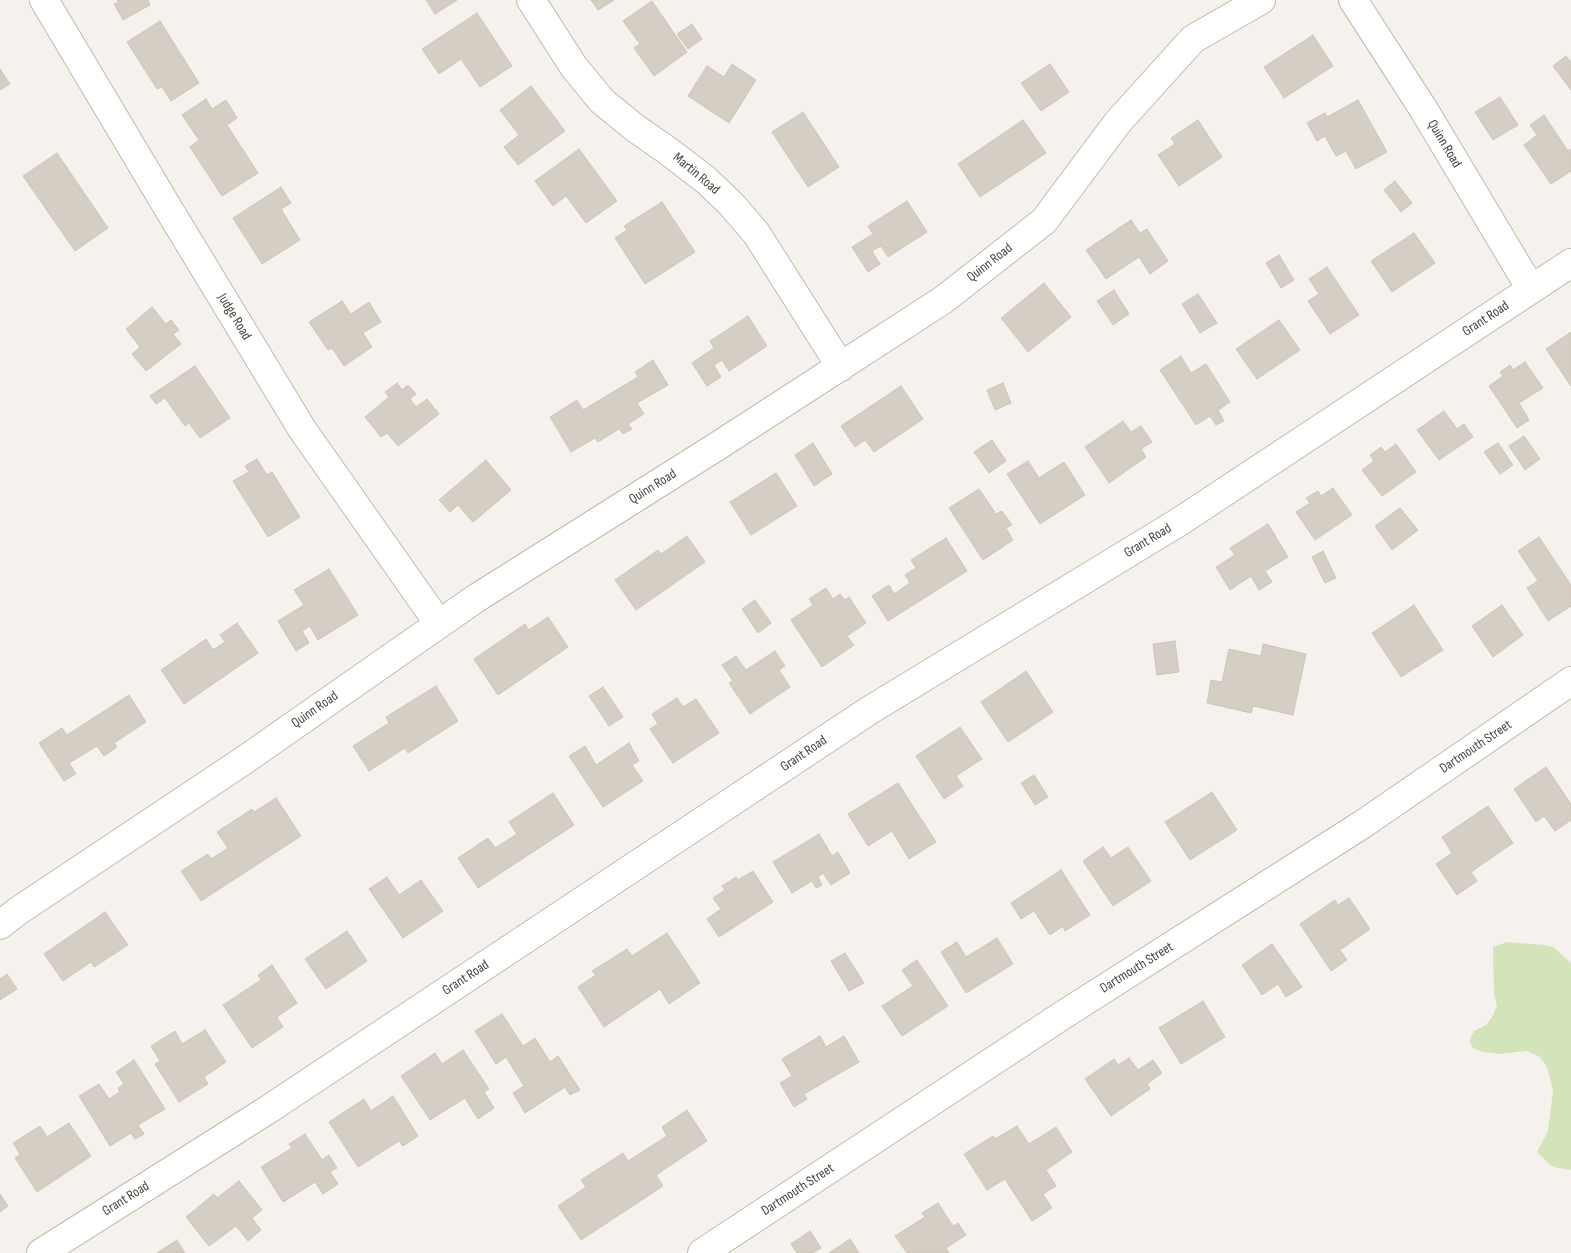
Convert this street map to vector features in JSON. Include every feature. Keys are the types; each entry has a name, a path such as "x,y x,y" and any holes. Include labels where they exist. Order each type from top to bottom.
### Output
{"street":[{"name":"Judge Road","path":"44,0 302,429 439,624"},
{"name":"Martin Road","path":"531,0 574,67 602,101 635,128 706,180 731,204 756,233 841,367"},
{"name":"Quinn Road","path":"0,925 251,755 475,598 716,447 943,300 1044,221 1118,122 1193,39 1261,0"},
{"name":"Quinn Road","path":"1353,0 1424,110 1531,290"},
{"name":"Grant Road","path":"41,1253 277,1103 870,710 1179,522 1571,263"},
{"name":"Dartmouth Street","path":"702,1253 1063,1015 1363,824 1571,681"}],"green space":[{"path":"1507,942 1553,947 1571,963 1571,1170 1550,1165 1537,1152 1548,1131 1553,1091 1547,1067 1540,1057 1527,1051 1500,1054 1483,1052 1473,1048 1469,1041 1474,1031 1486,1025 1497,1006 1494,994 1493,947"}],"building":[{"path":"117,0 148,0 150,5 123,20 114,4 119,2"},
{"path":"426,0 457,0 435,14"},
{"path":"591,0 614,0 598,10"},
{"path":"652,1 687,52 654,76 634,48 640,44 623,21"},
{"path":"477,13 512,66 480,87 461,59 439,74 422,49"},
{"path":"160,21 199,83 171,101 162,87 157,89 127,42"},
{"path":"692,24 702,39 688,49 677,34"},
{"path":"1313,35 1333,66 1284,98 1264,67"},
{"path":"1566,56 1571,62 1571,90 1553,66"},
{"path":"732,64 756,80 729,123 688,96 707,66 724,77"},
{"path":"1050,64 1069,92 1041,111 1021,83"},
{"path":"0,69 10,84 0,90"},
{"path":"531,86 565,131 518,165 504,147 519,135 500,110"},
{"path":"1500,97 1518,125 1493,140 1475,112"},
{"path":"206,99 212,109 226,100 237,118 227,125 258,173 222,196 190,147 199,140 182,115"},
{"path":"1358,100 1387,152 1356,169 1346,151 1336,156 1325,136 1317,141 1307,123 1325,113 1327,117"},
{"path":"803,112 839,167 808,187 772,132"},
{"path":"1544,115 1568,151 1571,149 1571,171 1551,184 1524,145 1537,135 1530,125"},
{"path":"1023,120 1046,153 980,197 958,164"},
{"path":"1198,120 1222,157 1179,186 1158,155 1175,144 1171,138"},
{"path":"579,149 617,201 586,223 566,196 553,206 535,181"},
{"path":"57,153 108,228 75,251 23,176"},
{"path":"1395,181 1412,203 1401,212 1384,190"},
{"path":"281,187 291,203 281,209 300,240 262,264 233,218"},
{"path":"907,201 927,232 888,257 881,246 872,251 880,264 868,272 852,247 873,234 868,226"},
{"path":"662,202 695,252 645,284 615,238 627,230 624,226"},
{"path":"1131,220 1140,233 1147,229 1168,261 1150,274 1139,257 1106,279 1086,250"},
{"path":"1414,233 1435,263 1392,292 1371,261"},
{"path":"1279,255 1294,280 1281,288 1266,263"},
{"path":"1327,267 1359,315 1330,334 1308,301 1319,294 1309,279"},
{"path":"1044,283 1071,317 1028,352 1001,318"},
{"path":"1114,290 1129,314 1113,325 1097,301"},
{"path":"1198,294 1217,323 1200,333 1182,304"},
{"path":"342,301 351,314 369,302 381,322 363,333 372,347 344,366 332,348 328,350 309,322"},
{"path":"152,307 166,324 171,320 179,330 173,334 181,344 146,371 132,354 140,347 126,329"},
{"path":"748,316 767,346 729,371 722,360 714,365 721,377 707,386 692,363 714,348 710,341"},
{"path":"1279,320 1300,350 1257,379 1236,349"},
{"path":"1571,332 1571,386 1546,349"},
{"path":"1181,356 1191,373 1206,364 1230,402 1218,410 1224,421 1216,425 1210,416 1196,425 1160,370"},
{"path":"653,360 668,385 637,403 644,414 628,424 632,429 623,434 619,429 598,442 595,438 571,452 550,417 577,400 583,410 638,377 635,372"},
{"path":"1525,362 1543,388 1519,403 1529,420 1517,428 1489,386 1503,376 1500,372 1510,365 1513,370"},
{"path":"195,366 230,418 200,438 189,423 185,426 165,398 156,404 150,396"},
{"path":"397,383 402,390 408,385 416,394 410,399 416,407 427,399 439,414 398,446 387,433 381,437 365,417 389,397 385,392"},
{"path":"1003,383 1011,403 995,410 987,390"},
{"path":"901,386 923,419 874,452 865,440 855,447 841,426"},
{"path":"1444,411 1457,429 1464,424 1473,437 1439,460 1417,430"},
{"path":"1123,421 1131,432 1141,426 1152,442 1141,449 1146,457 1109,483 1085,447"},
{"path":"1524,436 1540,459 1525,470 1509,446"},
{"path":"992,440 1006,461 989,473 974,452"},
{"path":"813,443 832,474 814,486 795,455"},
{"path":"1498,443 1513,465 1500,474 1484,452"},
{"path":"1396,444 1416,472 1382,496 1362,470 1374,461 1370,455 1381,447 1385,452"},
{"path":"257,459 267,475 272,472 300,517 268,537 233,481 249,472 245,466"},
{"path":"486,460 511,490 473,522 458,505 450,512 439,500"},
{"path":"1028,461 1039,478 1064,462 1085,495 1040,524 1007,474"},
{"path":"776,473 797,506 751,535 730,502"},
{"path":"1333,488 1352,515 1315,540 1296,512 1310,503 1306,498 1318,491 1321,496"},
{"path":"979,489 996,514 1002,511 1012,525 1006,528 1013,540 983,560 949,508"},
{"path":"1400,508 1418,530 1392,550 1375,526"},
{"path":"1268,524 1288,557 1265,571 1272,582 1259,590 1251,576 1230,590 1216,567 1235,555 1230,548"},
{"path":"687,536 705,562 636,610 615,580 658,550 661,554"},
{"path":"1539,537 1571,585 1571,606 1548,621 1527,588 1538,581 1518,551"},
{"path":"946,538 967,571 888,621 872,596 889,585 894,594 910,583 905,575 916,568 911,560"},
{"path":"1323,551 1336,578 1325,583 1312,557"},
{"path":"329,569 358,615 318,640 310,626 302,631 309,643 296,651 278,621 304,605 294,590"},
{"path":"826,588 833,599 840,594 845,600 849,597 866,623 847,636 854,645 822,667 791,620 813,605 809,599"},
{"path":"755,600 771,623 758,633 742,609"},
{"path":"1414,605 1443,650 1401,677 1372,633"},
{"path":"1502,605 1523,635 1493,657 1472,626"},
{"path":"548,617 568,647 498,695 474,659 525,624 529,630"},
{"path":"237,623 258,653 184,704 161,670 206,639 213,650 225,642 220,635"},
{"path":"1175,641 1179,672 1157,675 1153,644"},
{"path":"1263,644 1306,654 1293,715 1253,706 1251,713 1207,703 1211,680 1222,682 1229,649 1261,656"},
{"path":"775,651 785,666 779,670 790,687 750,714 729,683 733,681 722,665 736,656 746,670"},
{"path":"1026,671 1053,712 1008,742 981,702"},
{"path":"436,686 458,721 408,753 405,748 369,771 353,746 389,723 386,717"},
{"path":"603,687 623,717 609,726 589,696"},
{"path":"129,695 146,722 114,743 117,747 104,756 97,746 69,763 76,774 64,781 39,743 62,728 67,735"},
{"path":"677,698 683,707 696,699 719,733 673,763 650,729 658,724 652,714"},
{"path":"960,727 982,759 956,776 963,786 944,799 916,756"},
{"path":"629,743 639,761 632,765 643,781 603,807 569,756 585,746 596,765"},
{"path":"1546,767 1571,804 1571,820 1555,831 1544,816 1536,822 1514,789"},
{"path":"1034,775 1048,797 1035,805 1021,783"},
{"path":"898,783 936,842 909,859 892,831 868,846 848,814"},
{"path":"1212,792 1237,830 1190,860 1165,822"},
{"path":"553,793 574,825 478,888 458,858 488,838 495,848 517,834 509,822"},
{"path":"276,798 301,836 201,901 181,871 208,854 211,859 228,848 217,832 252,809 254,812"},
{"path":"1488,806 1513,843 1471,872 1477,881 1457,895 1436,864 1452,853 1442,837"},
{"path":"819,834 832,856 838,852 850,873 831,885 823,873 818,877 822,885 816,888 812,881 792,893 773,862"},
{"path":"1103,847 1111,858 1128,847 1151,881 1113,906 1083,861"},
{"path":"1061,870 1090,915 1065,931 1063,926 1050,935 1034,911 1021,919 1011,903"},
{"path":"753,871 773,902 719,937 707,919 721,909 713,898 725,890 722,886 736,877 738,880"},
{"path":"387,877 399,895 421,880 443,911 403,938 369,889"},
{"path":"1349,898 1370,929 1340,950 1347,960 1331,971 1300,924 1335,900 1338,905"},
{"path":"105,912 128,945 94,967 91,962 63,981 44,954"},
{"path":"347,931 367,961 326,989 305,959"},
{"path":"667,933 700,983 669,1004 660,989 604,1027 578,987 596,975 592,971 627,949 632,956"},
{"path":"997,938 1013,964 966,993 941,952 957,942 966,957"},
{"path":"1272,944 1302,987 1286,997 1278,984 1262,995 1242,965"},
{"path":"845,953 864,983 849,991 831,961"},
{"path":"917,960 948,1006 902,1036 882,1006 913,986 902,970"},
{"path":"272,965 297,1003 277,1017 283,1027 252,1048 223,1005 261,980 258,975"},
{"path":"7,974 17,989 0,1000 0,979"},
{"path":"1203,1001 1225,1037 1181,1064 1159,1028"},
{"path":"502,1014 523,1046 535,1038 550,1062 558,1056 580,1090 570,1095 565,1087 525,1113 513,1093 524,1086 506,1057 496,1064 475,1031"},
{"path":"205,1030 226,1062 204,1077 208,1084 179,1102 155,1064 160,1061 151,1046 175,1031 182,1044"},
{"path":"820,1036 826,1047 844,1036 859,1062 804,1094 807,1099 794,1107 780,1083 792,1076 782,1059"},
{"path":"463,1050 489,1089 484,1092 494,1108 478,1119 465,1098 430,1120 401,1076 435,1053 442,1064"},
{"path":"1129,1058 1138,1070 1153,1060 1162,1073 1147,1084 1150,1089 1111,1116 1085,1079 1114,1059 1118,1065"},
{"path":"134,1060 165,1109 138,1125 144,1134 135,1139 131,1133 110,1146 79,1096 99,1084 109,1099 120,1092 118,1088 124,1084 116,1072"},
{"path":"393,1096 418,1136 403,1146 399,1141 358,1167 329,1122 364,1099 371,1111"},
{"path":"687,1110 707,1141 656,1175 663,1186 581,1240 558,1206 586,1187 581,1180 623,1153 628,1161 667,1136 662,1127"},
{"path":"69,1123 91,1156 37,1192 15,1158 20,1154 13,1143 40,1126 47,1137"},
{"path":"1017,1126 1029,1144 1056,1127 1072,1152 1046,1170 1056,1186 1043,1194 1052,1208 1032,1221 1005,1179 987,1190 964,1154 993,1136 995,1139"},
{"path":"305,1134 322,1160 329,1155 337,1168 330,1172 338,1184 323,1194 315,1182 283,1202 261,1167 292,1148 289,1144"},
{"path":"239,1181 262,1210 252,1218 261,1230 248,1241 236,1226 209,1246 186,1217 214,1194 217,1198"},
{"path":"0,1194 8,1206 0,1212"},
{"path":"938,1203 953,1226 958,1223 966,1235 946,1248 949,1253 907,1253 895,1236 925,1217 922,1213"},
{"path":"810,1231 821,1248 813,1253 797,1253 791,1244"},
{"path":"850,1239 859,1253 829,1253"},
{"path":"177,1240 185,1253 157,1253"}]}
